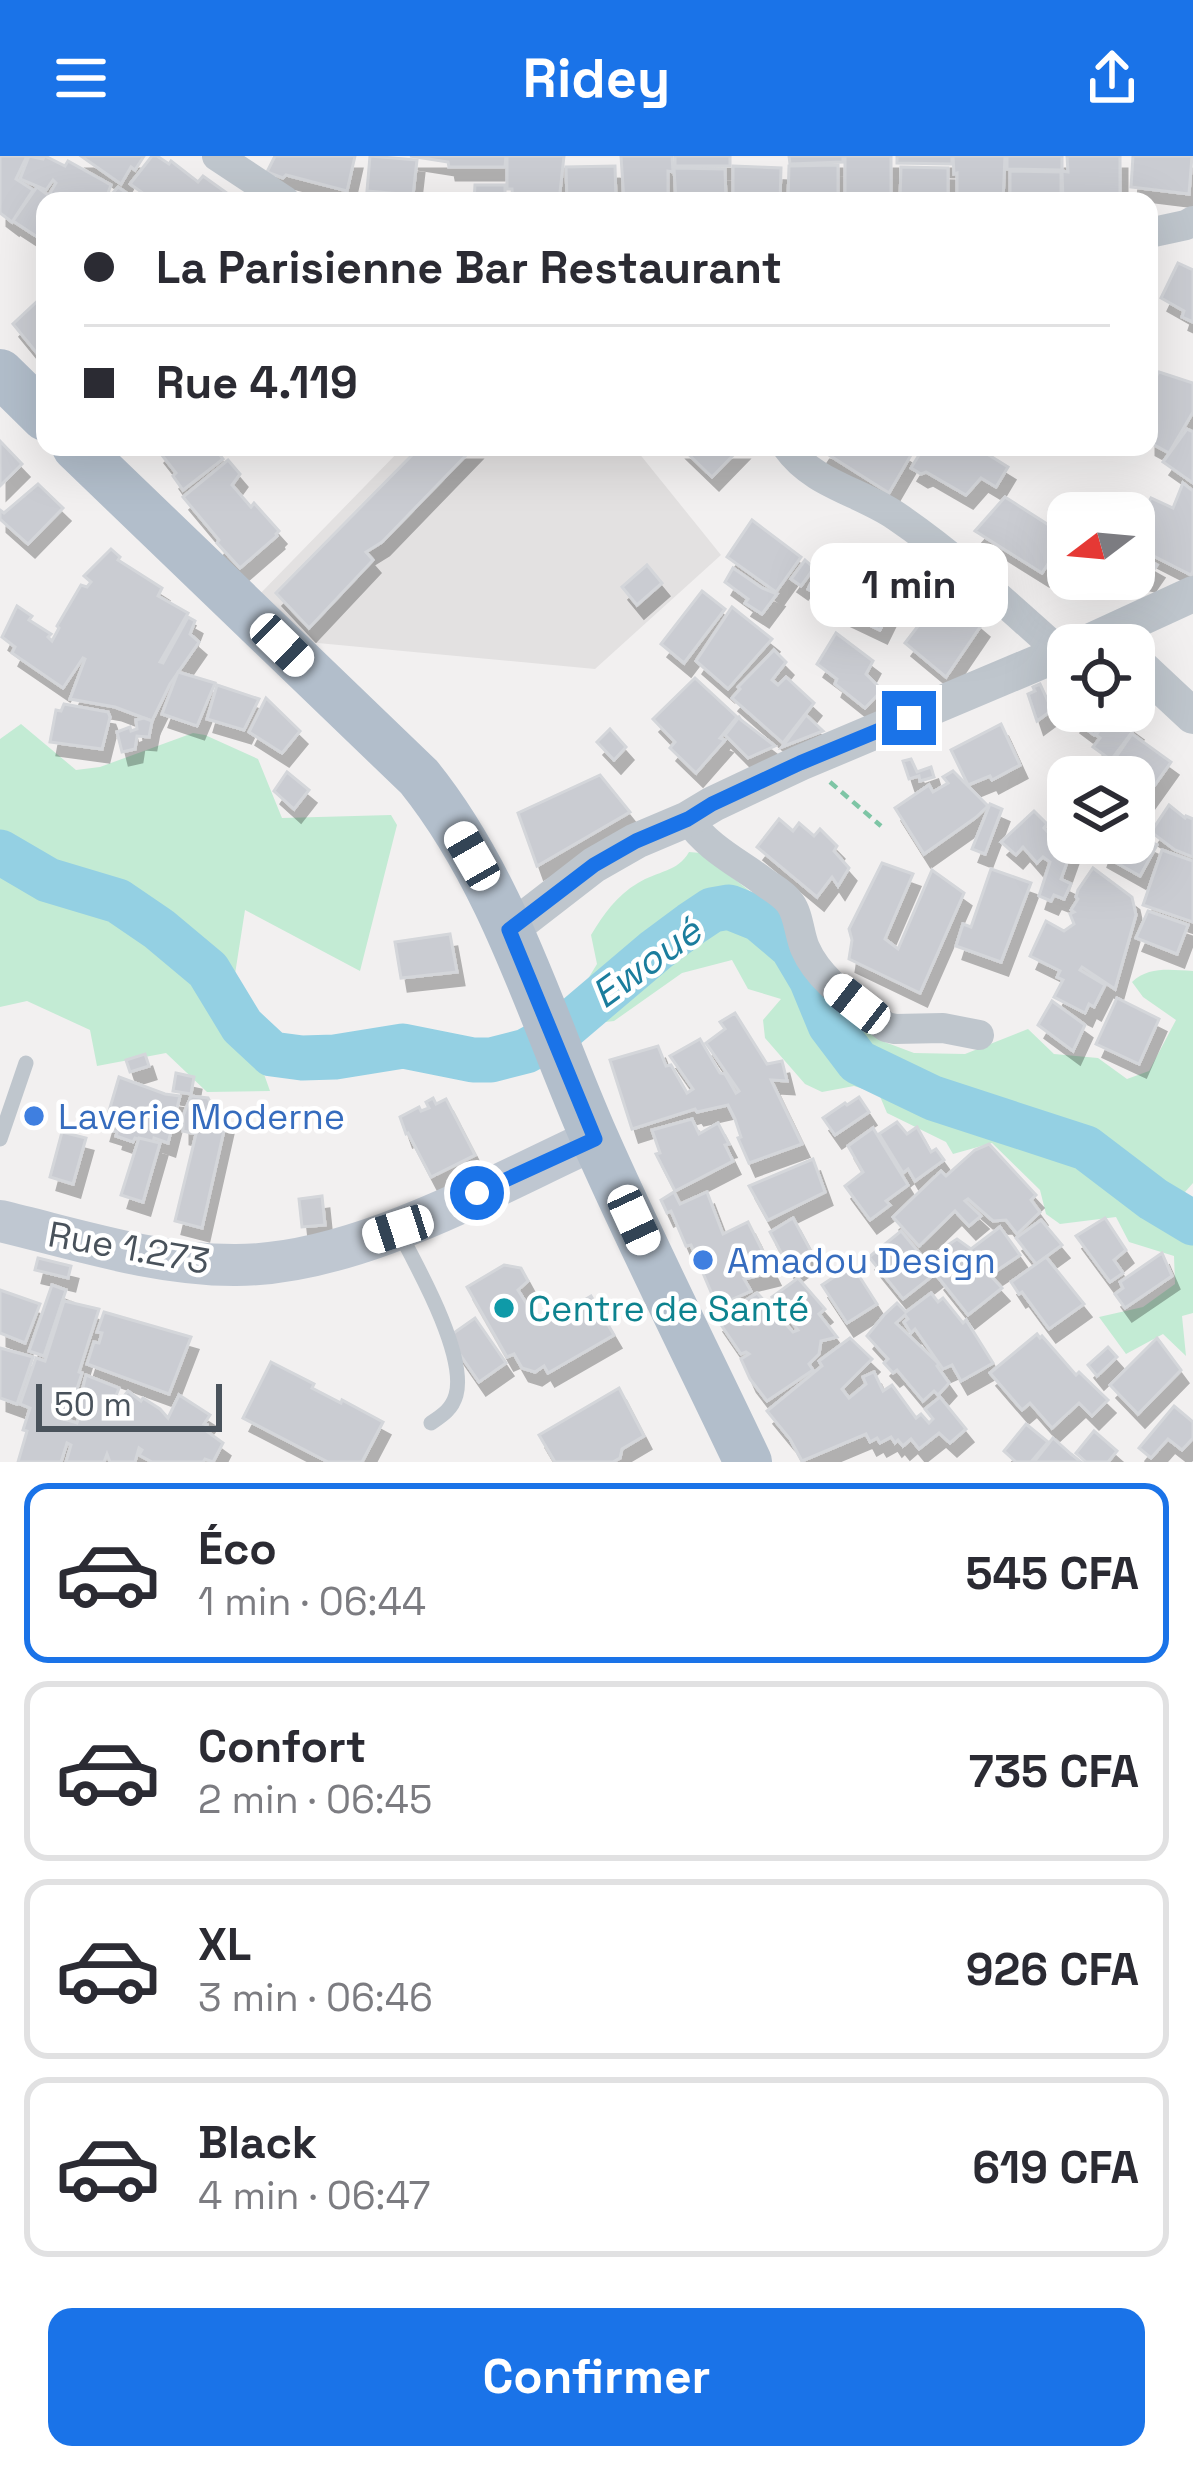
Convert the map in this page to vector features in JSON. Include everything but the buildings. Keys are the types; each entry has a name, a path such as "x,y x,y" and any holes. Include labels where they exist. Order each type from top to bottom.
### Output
{"main road":[{"path":"0,373 36,408"},
{"path":"85,456 419,777 449,814 509,930 595,1139 748,1462"},
{"name":"Rue 1.273","path":"0,1222 154,1258 231,1265 310,1258 398,1229 595,1139"}],"street":[{"path":"217,156 271,192"},
{"path":"1158,231 1193,221"},
{"path":"794,456 801,466 892,513 1053,624"},
{"path":"1132,624 1193,594"},
{"path":"509,930 594,865 636,841 800,763 1047,662"},
{"path":"1155,681 1193,716"},
{"path":"688,819 721,853 741,863 792,905 813,964 886,1027 944,1028 980,1035"}],"lane":[{"path":"0,1138 26,1063"},
{"path":"398,1229 434,1300 458,1377 449,1411 431,1423"}],"path":[{"path":"800,763 837,786 881,826"}],"shaded area":[{"path":"394,456 641,456 721,555 595,669 296,641 255,599"}],"green space":[{"path":"21,724 76,770 100,767 193,733 205,735 258,759 282,818 391,815 397,825 360,971 245,910 233,987 270,1091 207,1092 166,1053 97,1066 90,1030 27,1001 0,1007 0,739"},
{"path":"689,852 701,853 770,907 826,990 882,1041 914,1053 965,1054 1028,1029 1054,1054 1098,1058 1127,1079 1149,1071 1176,1020 1143,997 1132,982 1153,971 1193,971 1193,1183 1185,1192 1193,1214 1193,1313 1182,1316 1186,1356 1163,1334 1126,1354 1099,1317 1143,1307 1175,1284 1174,1256 1129,1242 1116,1217 1060,1224 1046,1214 1040,1190 992,1143 953,1154 946,1142 887,1113 879,1094 854,1086 822,1092 805,1084 765,1038 763,1020 781,999 748,989 732,960 682,973 614,1021 580,1025 574,1002 597,964 591,935 596,927 623,894 673,867"}],"waterway":[{"name":"Ewoué","path":"0,852 48,880 118,901 208,970 242,1026 272,1054 302,1058 403,1046 473,1060 526,1051 557,1034 691,924 712,910 729,907 759,919 792,947 830,1025 858,1062 933,1098 1086,1148 1193,1223"}],"place":[{"name":"Laverie Moderne","path":"34,1116"},
{"name":"Amadou Design","path":"703,1260"},
{"name":"Centre de Santé","path":"504,1308"}],"route":[{"path":"477,1193 595,1139 509,930 594,865 636,841 800,763 909,718"}]}
